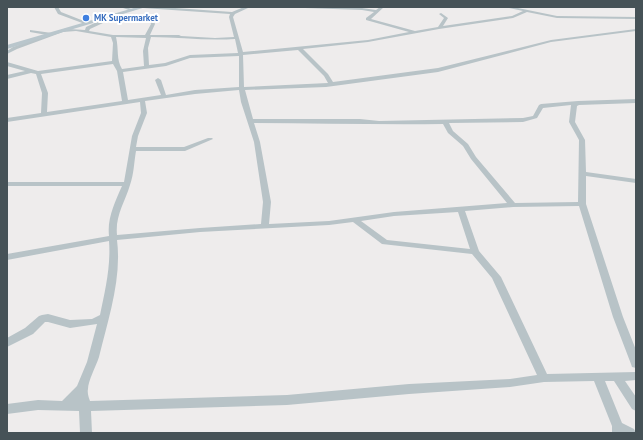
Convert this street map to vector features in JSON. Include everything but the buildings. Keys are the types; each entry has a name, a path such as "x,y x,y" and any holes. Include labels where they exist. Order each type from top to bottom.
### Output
{"main road":[{"path":"7,47 143,7"}],"street":[{"path":"56,7 59,13 63,16 88,23"},
{"path":"122,7 132,10"},
{"path":"143,7 233,13 241,8 296,7"},
{"path":"305,7 362,9 376,11"},
{"path":"382,7 368,19 415,32"},
{"path":"507,7 558,17 595,16 636,18"},
{"path":"120,71 198,56 241,54 361,42 513,17 527,11"},
{"path":"233,13 231,17 241,54 241,88 245,106 257,142 267,202 265,226"},
{"path":"439,28 446,18 441,14"},
{"path":"147,67 145,56 148,36 153,24 150,18"},
{"path":"86,32 88,28 101,22 102,19"},
{"path":"7,53 15,48 66,30 76,30 113,36 215,39 237,38"},
{"path":"7,120 164,96 241,88 275,88 331,84 438,70 551,42 636,30"},
{"path":"32,31 50,34"},
{"path":"176,37 191,35"},
{"path":"113,36 116,43 113,61 120,71 125,101"},
{"path":"300,48 326,75 331,84"},
{"path":"7,64 38,73 113,61"},
{"path":"7,77 31,71"},
{"path":"38,73 45,93 44,114"},
{"path":"158,80 164,96"},
{"path":"64,406 82,389 92,362 104,317 111,284 114,249 112,229 115,212 127,184 135,136 144,113 142,99"},
{"path":"251,121 446,123 523,120 535,117 541,106 578,103 636,102"},
{"path":"578,103 574,105 572,118 582,140 582,204 618,317 636,364"},
{"path":"446,123 450,132 466,145 473,158 513,205"},
{"path":"134,149 185,149 210,139"},
{"path":"583,174 636,181"},
{"path":"7,184 127,184"},
{"path":"7,257 113,238 219,228 355,220 394,214 513,205 582,204"},
{"path":"461,210 475,252 496,277 544,378"},
{"path":"355,220 385,242 475,252"},
{"path":"7,344 29,331 42,318 48,318 70,324 93,322 104,317"},
{"path":"7,409 38,405 85,406 287,400 409,389 510,383 544,378 618,377 636,375"},
{"path":"598,377 618,430 630,433"},
{"path":"618,377 636,406"},
{"path":"82,389 85,406 86,433"}],"place":[{"name":"MK Supermarket","path":"86,18"}]}
